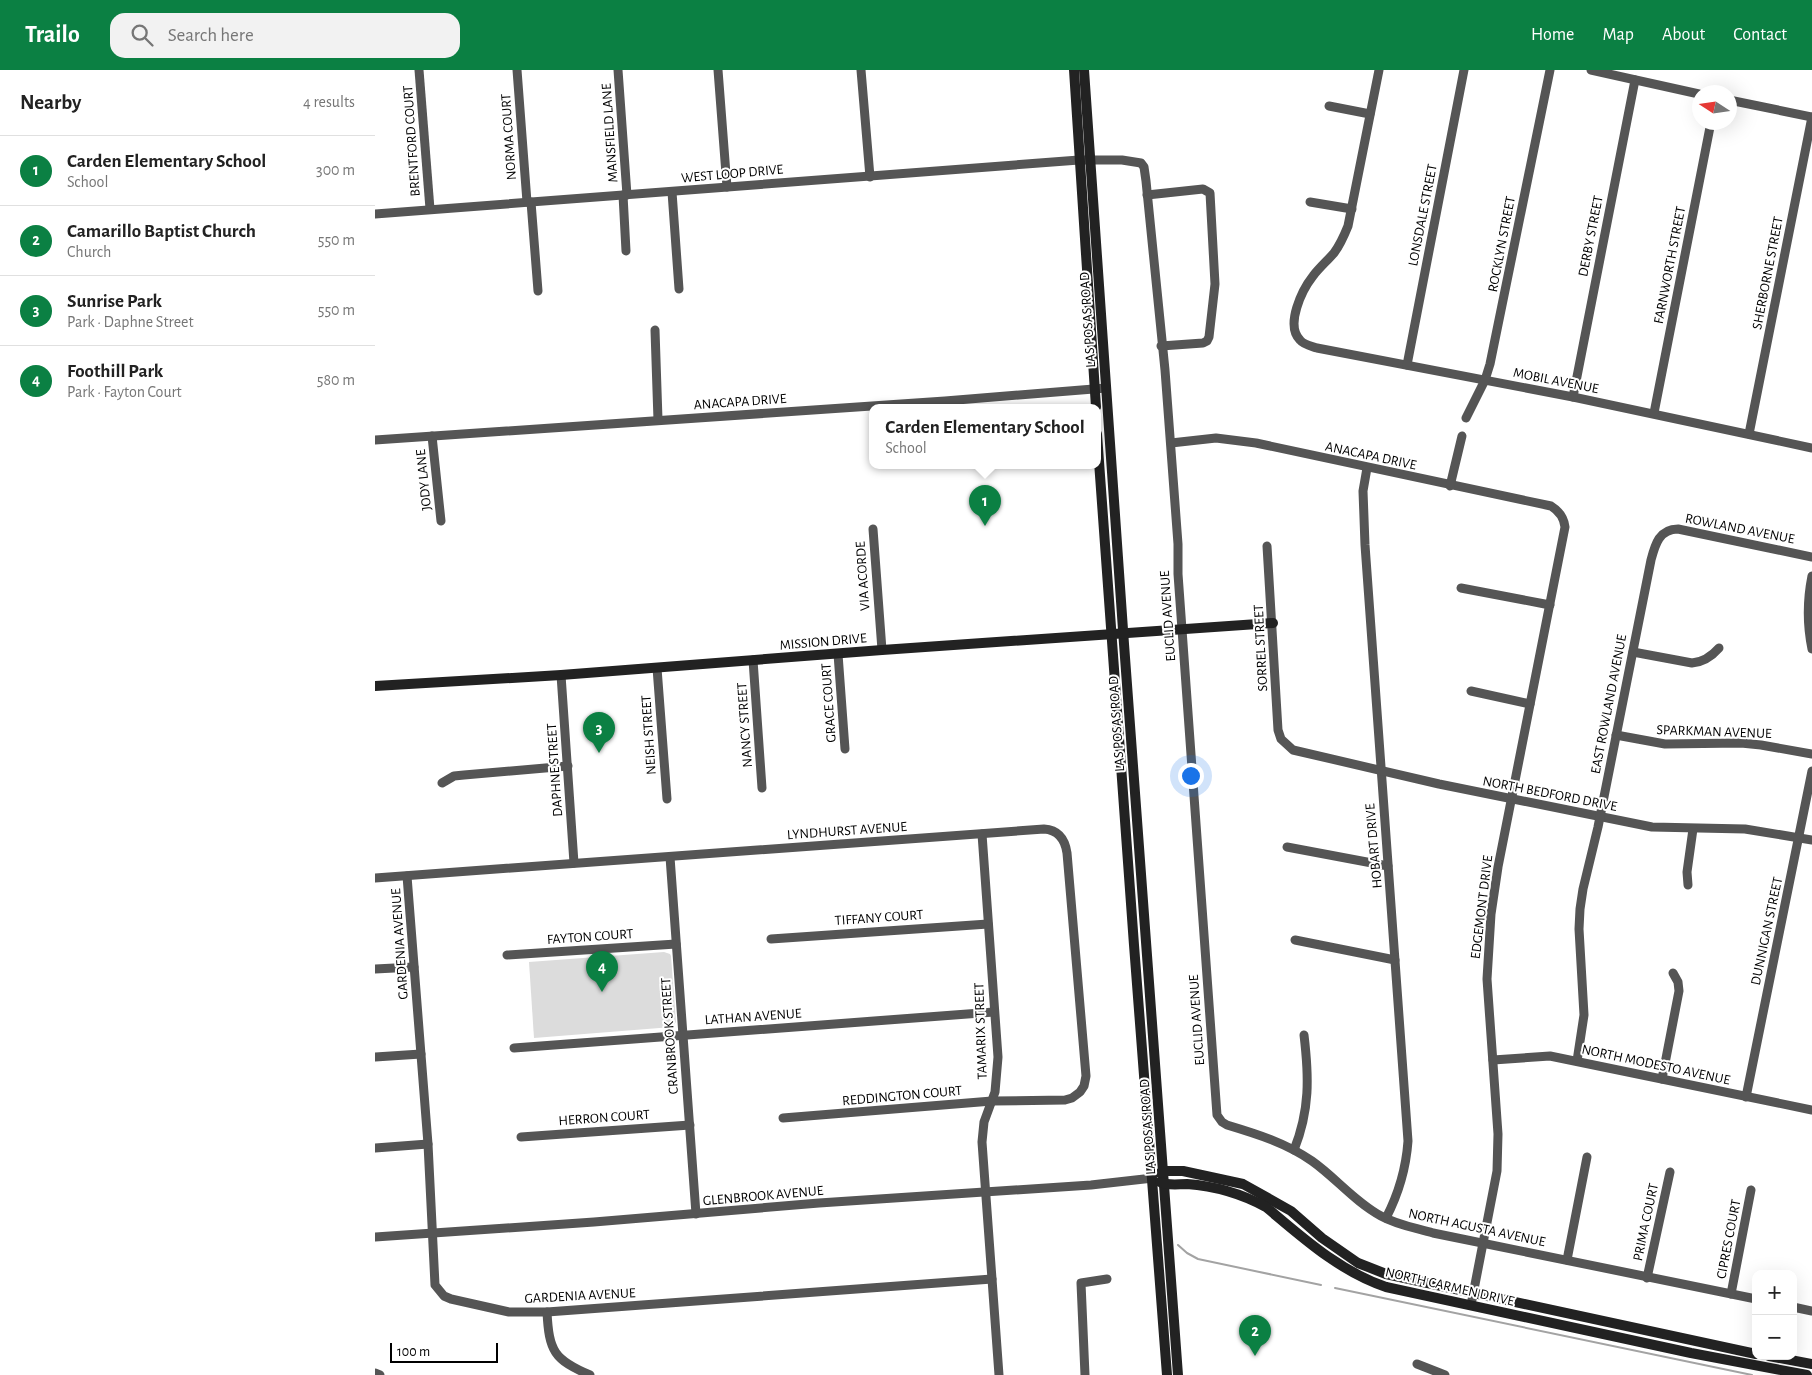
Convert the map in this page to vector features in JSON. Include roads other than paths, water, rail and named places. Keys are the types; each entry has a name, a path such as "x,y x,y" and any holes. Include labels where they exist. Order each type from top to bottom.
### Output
{"main road":[{"name":"LAS POSAS ROAD","path":"1074,70 1096,404"},
{"name":"LAS POSAS ROAD","path":"1085,70 1123,634 1178,1375"},
{"name":"LAS POSAS ROAD","path":"1099,469 1167,1375"},
{"name":"MISSION DRIVE","path":"375,686 561,675 881,650 1273,623"},
{"path":"1153,1178 1164,1171"},
{"name":"NORTH CARMEN DRIVE","path":"1164,1171 1183,1171 1243,1184 1291,1211 1335,1248 1358,1263 1386,1274 1752,1353"},
{"name":"NORTH CARMEN DRIVE","path":"1153,1178 1165,1184 1187,1184 1207,1187 1245,1197 1266,1207 1327,1258 1355,1274 1386,1287 1713,1357 1807,1375"},
{"path":"1790,1360 1812,1364"}],"street":[{"name":"BRENTFORD COURT","path":"419,70 430,209"},
{"name":"NORMA COURT","path":"517,70 538,291"},
{"name":"MANSFIELD LANE","path":"618,70 625,195 626,252"},
{"path":"718,70 727,187"},
{"path":"861,70 870,177"},
{"path":"1310,202 1352,210 1379,70"},
{"name":"LONSDALE STREET","path":"1407,365 1464,70"},
{"name":"ROCKLYN STREET","path":"1466,418 1485,380 1490,364 1550,70"},
{"path":"1591,70 1692,92"},
{"name":"DERBY STREET","path":"1573,397 1635,80"},
{"path":"1737,102 1812,117"},
{"path":"1329,106 1370,114"},
{"name":"SHERBORNE STREET","path":"1749,434 1812,117"},
{"name":"FARNWORTH STREET","path":"1654,413 1709,130"},
{"name":"WEST LOOP DRIVE","path":"375,214 1091,160"},
{"name":"EUCLID AVENUE","path":"1091,160 1122,160 1141,163 1144,167 1171,443 1178,544 1177,574 1215,1098 1217,1115 1220,1119"},
{"path":"1147,195 1203,189 1209,193 1215,284 1209,337 1203,343 1161,346"},
{"path":"672,192 679,289"},
{"name":"MOBIL AVENUE","path":"1352,210 1348,226 1340,243 1311,278 1301,296 1294,318 1294,329 1297,337 1305,344 1317,348 1654,413 1812,448"},
{"path":"655,330 658,420"},
{"name":"ANACAPA DRIVE","path":"900,404 1106,388"},
{"name":"ANACAPA DRIVE","path":"375,440 869,406"},
{"name":"JODY LANE","path":"432,436 441,521"},
{"path":"1450,486 1462,436"},
{"name":"ANACAPA DRIVE","path":"1171,443 1216,438 1237,440 1551,506 1561,516"},
{"name":"HOBART DRIVE","path":"1367,468 1363,510 1380,772 1408,1141 1405,1170 1386,1218"},
{"name":"EDGEMONT DRIVE","path":"1471,1305 1497,1171 1498,1134 1487,979 1491,914 1511,799 1565,528 1561,516"},
{"name":"VIA ACORDE","path":"873,529 881,650"},
{"name":"ROWLAND AVENUE","path":"1651,560 1657,540 1667,531 1674,529 1812,557"},
{"name":"SORREL STREET","path":"1267,546 1278,730 1286,746"},
{"name":"EAST ROWLAND AVENUE","path":"1577,1061 1584,1014 1579,929 1580,909 1651,560"},
{"path":"1812,576 1807,609 1812,649"},
{"path":"1461,588 1550,605"},
{"path":"1633,652 1693,663 1707,659 1719,648"},
{"name":"GRACE COURT","path":"838,654 845,749"},
{"name":"NANCY STREET","path":"753,660 763,788"},
{"name":"NEISH STREET","path":"657,668 667,799"},
{"name":"DAPHNE STREET","path":"561,675 574,863"},
{"path":"1471,691 1530,704"},
{"name":"SPARKMAN AVENUE","path":"1616,735 1665,744 1751,744 1812,754"},
{"name":"NORTH BEDFORD DRIVE","path":"1286,746 1311,756 1380,772 1652,827 1745,829 1812,840"},
{"path":"442,783 454,776 464,774 568,766"},
{"name":"DUNNIGAN STREET","path":"1746,1097 1812,771"},
{"name":"LYNDHURST AVENUE","path":"375,878 1044,828 1057,833 1064,842 1067,853 1086,1076 1084,1086 1080,1092"},
{"path":"1688,885 1687,872 1693,829"},
{"name":"TAMARIX STREET","path":"982,834 998,1057 997,1082 983,1129 985,1193 999,1375"},
{"path":"1287,848 1388,866"},
{"name":"CRANBROOK STREET","path":"670,856 696,1214"},
{"name":"GARDENIA AVENUE","path":"407,876 428,1144 434,1233 435,1284 444,1296 509,1312 547,1312 992,1279"},
{"name":"TIFFANY COURT","path":"771,938 988,924"},
{"path":"1295,940 1395,960"},
{"name":"FAYTON COURT","path":"507,955 676,944"},
{"path":"375,969 414,967"},
{"path":"1661,1078 1679,991 1673,974"},
{"name":"LATHAN AVENUE","path":"514,1048 994,1012"},
{"path":"1294,1150 1303,1124 1307,1102 1308,1079 1305,1035"},
{"path":"375,1058 421,1054"},
{"name":"NORTH MODESTO AVENUE","path":"1493,1060 1538,1056 1577,1061 1812,1110"},
{"name":"REDDINGTON COURT","path":"783,1118 992,1101 1065,1100 1072,1098 1080,1092"},
{"name":"NORTH AGUSTA AVENUE","path":"1220,1119 1227,1125 1268,1138 1294,1150 1324,1170 1350,1193 1386,1218 1424,1230 1647,1278 1752,1298"},
{"name":"HERRON COURT","path":"521,1137 690,1125"},
{"path":"375,1148 428,1144"},
{"path":"1567,1260 1587,1157"},
{"name":"PRIMA COURT","path":"1647,1278 1670,1172"},
{"name":"GLENBROOK AVENUE","path":"375,1237 696,1214 819,1203 1091,1185 1153,1178"},
{"name":"CIPRES COURT","path":"1731,1294 1751,1190"},
{"path":"1085,1375 1081,1283 1107,1279"},
{"path":"1797,1308 1812,1311"},
{"path":"547,1312 549,1336 554,1351 568,1365 590,1375"},
{"path":"1417,1364 1445,1375"},
{"path":"375,1373 380,1375"}],"waterway":[{"path":"1178,1245 1198,1259 1321,1285"},
{"path":"1335,1288 1752,1375"}],"place":[{"name":"Carden Elementary School","path":"985,526"},
{"name":"Sunrise Park","path":"599,753"},
{"name":"Foothill Park","path":"602,992"},
{"name":"Camarillo Baptist Church","path":"1255,1356"}]}
